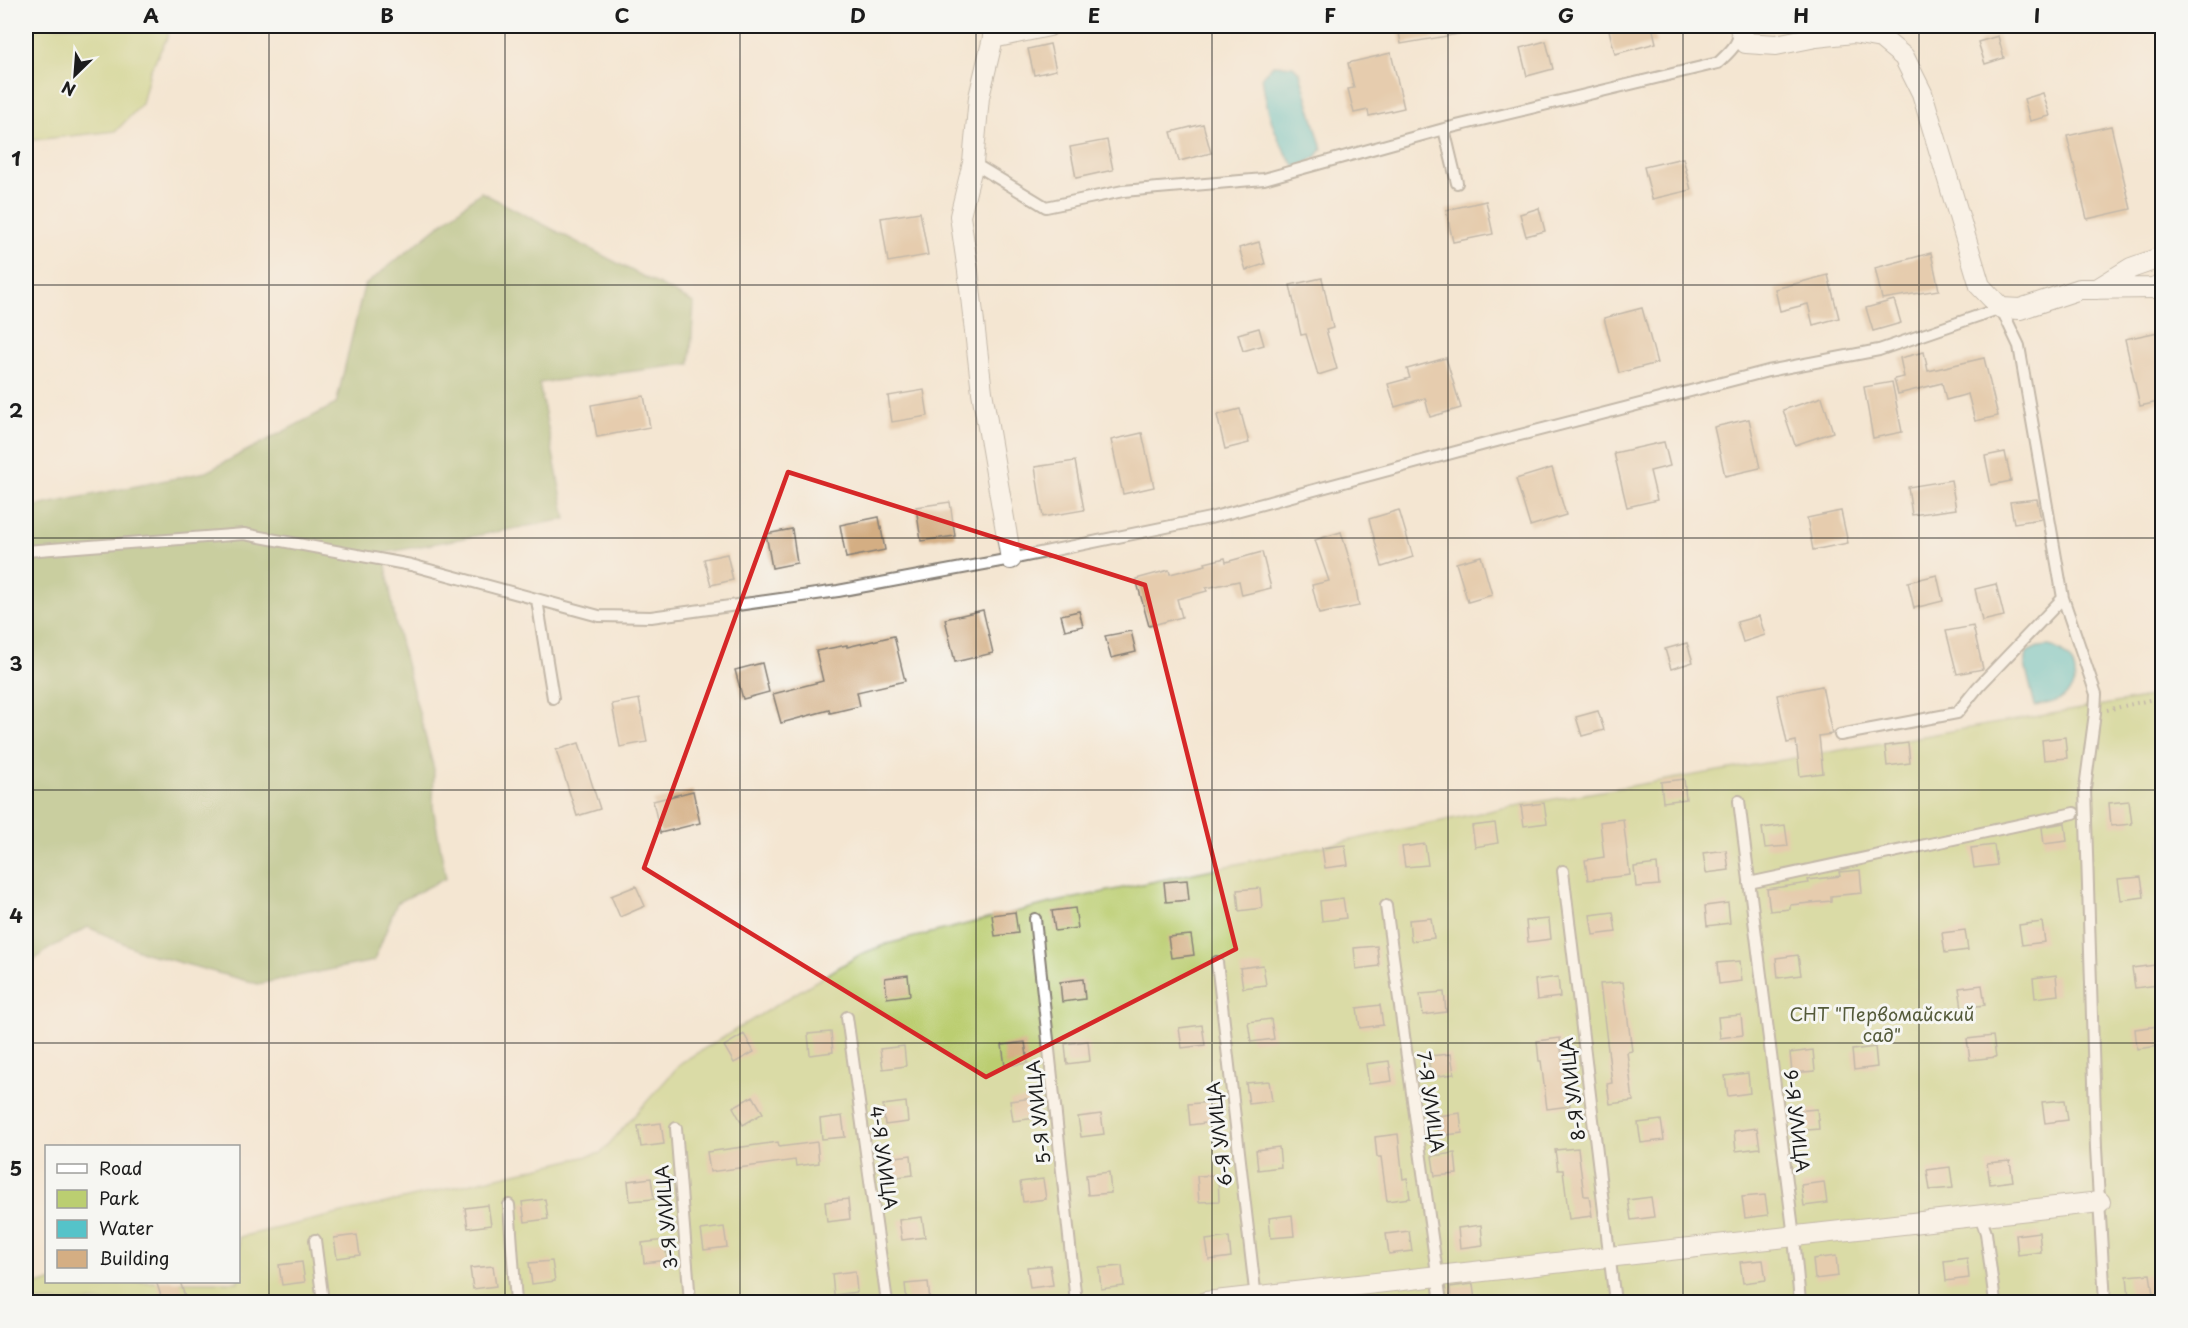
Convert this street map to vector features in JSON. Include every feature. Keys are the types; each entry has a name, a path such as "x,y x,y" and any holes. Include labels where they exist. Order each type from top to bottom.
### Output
{"street":[{"path":"1011,559 982,392 960,216 973,163 980,97 993,32 1049,26"},
{"path":"1738,26 1746,43 1776,45 1853,33 1881,38 1904,57 1922,93 1980,286 2001,308 2020,309 2080,289 2153,288 2163,284"},
{"path":"2097,289 2131,268 2163,257"},
{"path":"1206,1302 1256,1300 1438,1277 2100,1203"}],"lane":[{"path":"973,163 1046,207 1123,191 1264,179 1444,129 1718,63 1733,48 1739,36 1738,26"},
{"path":"1444,129 1457,183"},
{"path":"26,551 244,534 411,566 599,616 651,617 838,591 1011,559 1210,518 1768,371 1879,350 2001,308 2019,346 2063,598 2096,694 2085,788 2095,1137 2106,1302"},
{"path":"1840,735 1957,713 1978,687 2063,598"},
{"path":"537,600 553,698"},
{"name":"9-Я УЛИЦА","path":"1739,801 1794,1237 1800,1302"},
{"path":"1749,883 2074,813"},
{"name":"8-Я УЛИЦА","path":"1563,871 1615,1302"},
{"name":"7-Я УЛИЦА","path":"1386,906 1441,1302"},
{"name":"5-Я УЛИЦА","path":"1035,919 1076,1302"},
{"name":"6-Я УЛИЦА","path":"1217,962 1256,1300"},
{"name":"4-Я УЛИЦА","path":"846,1017 888,1302"},
{"name":"3-Я УЛИЦА","path":"676,1128 690,1302"},
{"path":"509,1205 516,1302"},
{"path":"1980,1216 1986,1233 1995,1302"},
{"path":"315,1240 323,1302"}],"path":[{"path":"2095,713 2163,697"}],"highlighted area":[{"path":"788,472 1145,585 1236,949 986,1077 644,868"}],"green space":[{"path":"26,26 169,26 168,36 150,71 142,104 116,131 26,141"},
{"path":"481,192 694,303 690,364 539,383 566,519 384,553 396,626 434,769 433,807 446,878 397,903 374,961 258,984 145,953 88,927 45,951 26,967 26,508 206,472 336,404 364,286"},
{"name":"СНТ \"Первомайский сад\"","path":"2162,695 2162,1302 26,1302 26,1287 45,1283 240,1283 240,1237 601,1153 682,1062 861,954 887,944 1047,904 1508,807"}],"water":[{"path":"1273,65 1293,66 1300,73 1322,149 1317,156 1297,169 1283,148 1266,102 1262,77"},
{"path":"2049,646 2057,649 2070,660 2074,667 2074,682 2062,698 2035,706 2025,665 2027,652 2038,647"}],"building":[{"path":"1398,26 1458,26 1459,34 1401,44"},
{"path":"1608,26 1652,26 1656,43 1615,54"},
{"path":"1998,36 2004,58 1985,64 1978,42"},
{"path":"1546,41 1553,69 1527,76 1520,48"},
{"path":"1050,44 1056,70 1034,75 1028,49"},
{"path":"1391,53 1404,108 1369,116 1368,110 1354,113 1348,89 1354,88 1348,63"},
{"path":"2043,93 2050,116 2030,121 2024,99"},
{"path":"1203,124 1211,153 1179,161 1171,132"},
{"path":"2111,126 2131,209 2087,219 2067,136"},
{"path":"1107,140 1113,170 1076,178 1070,147"},
{"path":"1683,158 1691,190 1652,199 1644,167"},
{"path":"1486,201 1493,234 1453,242 1446,210"},
{"path":"1539,208 1545,231 1526,236 1520,214"},
{"path":"920,212 928,255 888,262 881,218"},
{"path":"1259,242 1265,264 1246,270 1239,248"},
{"path":"1931,253 1939,290 1882,299 1875,268"},
{"path":"1828,275 1839,318 1813,325 1808,304 1780,311 1775,289"},
{"path":"1322,278 1333,328 1326,330 1337,369 1318,375 1306,334 1301,335 1290,285"},
{"path":"1894,300 1901,323 1873,331 1866,308"},
{"path":"1642,308 1657,363 1619,373 1604,318"},
{"path":"1259,328 1264,345 1243,351 1238,334"},
{"path":"2163,331 2163,401 2140,406 2125,339"},
{"path":"1924,352 1928,371 1984,358 1998,416 1975,421 1968,394 1946,400 1942,383 1898,394 1894,379 1904,377 1900,358"},
{"path":"1446,358 1461,408 1430,417 1425,398 1395,407 1388,384 1410,378 1407,369"},
{"path":"1892,382 1902,432 1873,438 1864,387"},
{"path":"924,390 928,416 892,422 888,396"},
{"path":"644,396 650,427 597,437 591,405"},
{"path":"1822,397 1833,432 1795,445 1783,410"},
{"path":"1240,409 1249,443 1225,449 1217,415"},
{"path":"1749,419 1760,468 1725,476 1714,427"},
{"path":"1142,433 1154,487 1123,494 1111,440"},
{"path":"1664,442 1670,466 1650,471 1657,500 1627,507 1614,453"},
{"path":"2005,452 2011,481 1991,485 1985,456"},
{"path":"1075,461 1084,510 1043,517 1035,467"},
{"path":"1552,468 1566,515 1530,526 1516,479"},
{"path":"1951,480 1956,509 1912,515 1908,487"},
{"path":"2037,499 2041,519 2014,523 2010,502"},
{"path":"950,502 955,536 921,541 916,507"},
{"path":"1399,510 1413,557 1382,567 1369,519"},
{"path":"1841,511 1848,543 1813,550 1807,518"},
{"path":"879,517 885,550 846,558 840,525"},
{"path":"792,529 797,563 772,568 766,534"},
{"path":"1341,532 1353,571 1359,606 1319,614 1312,585 1329,581 1315,540"},
{"path":"1262,552 1271,588 1242,595 1239,581 1206,588 1207,591 1177,599 1182,617 1149,626 1136,579 1169,570 1170,574 1225,558 1226,562"},
{"path":"727,554 733,580 711,585 704,559"},
{"path":"1481,556 1492,595 1468,602 1456,563"},
{"path":"1937,575 1943,601 1914,608 1908,582"},
{"path":"1996,584 2004,616 1982,621 1975,589"},
{"path":"983,610 993,653 955,662 945,619"},
{"path":"1079,611 1083,626 1065,630 1061,615"},
{"path":"1759,616 1765,635 1743,642 1737,622"},
{"path":"1973,626 1983,669 1957,674 1946,631"},
{"path":"1131,631 1136,652 1111,658 1105,636"},
{"path":"894,636 905,681 857,692 860,706 830,713 829,710 781,723 773,694 823,681 816,651 847,645 847,647"},
{"path":"1687,643 1693,662 1671,669 1665,649"},
{"path":"762,663 769,692 743,699 735,670"},
{"path":"1822,686 1832,734 1819,736 1823,773 1800,776 1796,741 1787,743 1777,695"},
{"path":"639,699 647,742 620,747 612,704"},
{"path":"1598,711 1604,730 1582,736 1576,717"},
{"path":"2065,737 2067,758 2044,760 2042,740"},
{"path":"579,743 600,809 577,816 556,750"},
{"path":"1908,743 1910,763 1887,766 1885,746"},
{"path":"1684,779 1686,799 1663,802 1661,782"},
{"path":"693,791 700,823 660,833 653,801"},
{"path":"2129,801 2132,824 2111,826 2109,803"},
{"path":"1544,803 1547,823 1524,826 1521,806"},
{"path":"1623,819 1630,875 1588,880 1585,860 1604,857 1600,822"},
{"path":"1495,823 1498,843 1475,847 1472,826"},
{"path":"2065,823 2067,841 2044,844 2042,827"},
{"path":"1785,825 1788,846 1765,848 1762,828"},
{"path":"1425,844 1428,865 1405,867 1402,847"},
{"path":"1345,845 1348,865 1325,868 1322,848"},
{"path":"1994,845 1997,865 1974,868 1971,848"},
{"path":"1726,850 1729,870 1706,873 1703,853"},
{"path":"1657,864 1659,885 1636,887 1634,867"},
{"path":"1860,870 1862,893 1831,896 1831,901 1790,905 1790,909 1770,911 1767,889 1809,883 1808,880 1840,876 1839,872"},
{"path":"2141,877 2144,897 2121,900 2118,879"},
{"path":"1187,880 1189,900 1166,902 1164,882"},
{"path":"636,886 645,906 620,917 611,896"},
{"path":"1260,888 1262,908 1239,911 1237,890"},
{"path":"1343,898 1346,918 1322,921 1320,901"},
{"path":"1728,903 1730,923 1707,926 1705,906"},
{"path":"1075,908 1078,928 1055,931 1052,911"},
{"path":"1015,912 1018,933 995,936 992,915"},
{"path":"1613,912 1616,932 1593,935 1590,915"},
{"path":"1431,918 1434,938 1411,941 1409,920"},
{"path":"1549,919 1551,939 1528,942 1526,921"},
{"path":"2042,922 2045,942 2022,945 2019,925"},
{"path":"1965,930 1968,950 1945,953 1942,933"},
{"path":"1191,935 1194,955 1171,958 1168,937"},
{"path":"1377,946 1379,966 1356,969 1354,948"},
{"path":"1798,955 1801,975 1778,978 1776,958"},
{"path":"1740,961 1742,981 1719,984 1717,963"},
{"path":"1263,965 1266,985 1243,988 1240,968"},
{"path":"2155,965 2158,985 2135,988 2132,968"},
{"path":"908,975 910,995 887,998 885,978"},
{"path":"2056,975 2058,995 2035,998 2033,978"},
{"path":"1558,977 1560,997 1537,1000 1535,980"},
{"path":"1083,979 1085,999 1062,1002 1060,982"},
{"path":"1623,982 1632,1051 1627,1052 1633,1101 1610,1104 1607,1084 1612,1083 1600,984"},
{"path":"1982,985 1985,1005 1962,1008 1959,988"},
{"path":"1444,992 1446,1012 1423,1015 1420,994"},
{"path":"1380,1005 1383,1025 1360,1028 1357,1008"},
{"path":"1741,1015 1743,1035 1720,1038 1718,1017"},
{"path":"1271,1019 1274,1039 1251,1042 1248,1022"},
{"path":"1202,1025 1205,1045 1182,1048 1179,1028"},
{"path":"2158,1026 2160,1046 2137,1049 2135,1029"},
{"path":"831,1032 833,1052 810,1055 808,1034"},
{"path":"744,1034 754,1052 734,1063 724,1046"},
{"path":"1993,1036 1996,1057 1970,1060 1967,1039"},
{"path":"1560,1038 1565,1086 1568,1086 1570,1106 1547,1109 1537,1041"},
{"path":"1088,1041 1090,1061 1067,1064 1065,1044"},
{"path":"1025,1042 1028,1063 1005,1066 1002,1045"},
{"path":"904,1046 906,1066 883,1069 880,1049"},
{"path":"1875,1047 1877,1067 1854,1070 1852,1050"},
{"path":"1813,1050 1815,1071 1792,1073 1790,1053"},
{"path":"1451,1054 1454,1074 1431,1077 1428,1056"},
{"path":"1389,1061 1392,1081 1369,1084 1366,1064"},
{"path":"1748,1073 1750,1093 1728,1096 1725,1076"},
{"path":"1269,1081 1272,1101 1249,1104 1246,1083"},
{"path":"753,1096 763,1113 743,1125 733,1107"},
{"path":"1033,1098 1036,1118 1013,1121 1010,1101"},
{"path":"2065,1100 2068,1120 2045,1123 2042,1102"},
{"path":"906,1102 908,1122 885,1125 883,1105"},
{"path":"1211,1102 1213,1122 1190,1125 1188,1104"},
{"path":"1817,1109 1819,1129 1796,1131 1794,1111"},
{"path":"1460,1113 1462,1133 1439,1136 1437,1116"},
{"path":"1101,1114 1104,1134 1081,1137 1078,1117"},
{"path":"842,1116 845,1137 822,1139 820,1119"},
{"path":"1661,1120 1664,1140 1641,1143 1638,1123"},
{"path":"661,1123 664,1144 641,1147 638,1126"},
{"path":"1757,1128 1760,1148 1736,1151 1734,1131"},
{"path":"1398,1134 1403,1179 1407,1178 1410,1198 1387,1201 1381,1157 1377,1157 1375,1137"},
{"path":"778,1142 779,1147 817,1142 819,1163 796,1166 795,1160 710,1172 707,1152"},
{"path":"1279,1147 1281,1167 1258,1170 1256,1150"},
{"path":"1578,1148 1584,1196 1589,1196 1592,1216 1569,1219 1563,1170 1558,1170 1555,1150"},
{"path":"1455,1153 1457,1174 1435,1176 1432,1156"},
{"path":"911,1155 913,1175 890,1178 888,1158"},
{"path":"2010,1161 2013,1181 1990,1184 1987,1163"},
{"path":"1950,1167 1953,1188 1930,1190 1927,1170"},
{"path":"1109,1172 1111,1193 1088,1195 1086,1175"},
{"path":"1218,1175 1219,1201 1199,1202 1197,1176"},
{"path":"651,1178 654,1199 630,1201 628,1181"},
{"path":"1043,1179 1046,1199 1023,1202 1020,1182"},
{"path":"1824,1182 1827,1203 1804,1206 1801,1185"},
{"path":"1765,1195 1768,1215 1745,1218 1742,1197"},
{"path":"1651,1197 1654,1217 1631,1220 1628,1200"},
{"path":"545,1199 548,1219 525,1222 522,1202"},
{"path":"848,1199 850,1219 827,1222 825,1202"},
{"path":"488,1205 491,1225 468,1228 465,1208"},
{"path":"1292,1215 1294,1236 1271,1238 1269,1218"},
{"path":"922,1217 925,1237 902,1240 899,1220"},
{"path":"1481,1225 1483,1245 1460,1248 1458,1228"},
{"path":"724,1227 727,1247 704,1250 701,1230"},
{"path":"1409,1231 1412,1251 1389,1254 1386,1234"},
{"path":"2039,1232 2041,1252 2018,1255 2016,1235"},
{"path":"357,1235 360,1255 337,1258 334,1238"},
{"path":"1229,1237 1231,1257 1209,1260 1206,1240"},
{"path":"665,1240 667,1260 644,1263 642,1243"},
{"path":"1836,1256 1838,1276 1815,1279 1813,1259"},
{"path":"1967,1258 1969,1278 1946,1281 1944,1261"},
{"path":"1763,1260 1766,1280 1743,1283 1740,1262"},
{"path":"552,1261 555,1281 532,1284 529,1263"},
{"path":"302,1262 305,1282 282,1285 279,1265"},
{"path":"1050,1265 1053,1285 1030,1288 1027,1267"},
{"path":"493,1266 496,1286 473,1289 470,1268"},
{"path":"1122,1266 1124,1286 1101,1289 1099,1268"},
{"path":"855,1271 857,1292 834,1295 832,1274"},
{"path":"2150,1274 2153,1294 2129,1297 2127,1276"},
{"path":"928,1282 930,1302 907,1302 905,1284"},
{"path":"157,1283 181,1283 185,1297 163,1302"},
{"path":"1473,1284 1475,1301 1451,1302 1450,1287"}]}
